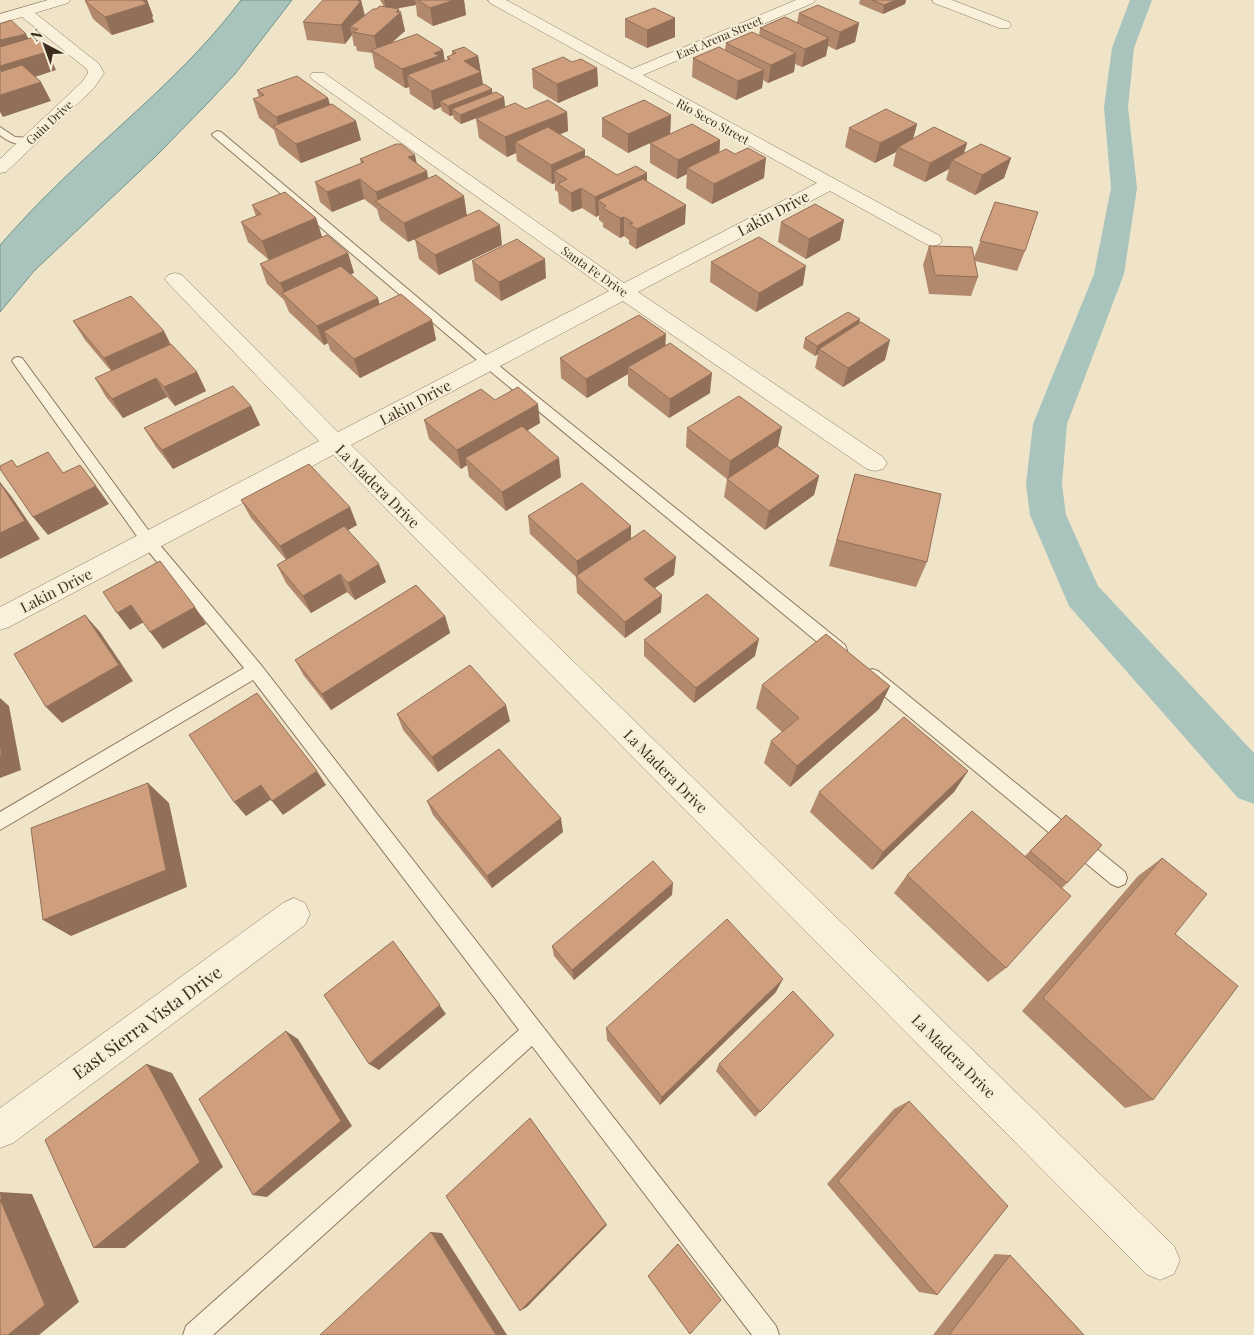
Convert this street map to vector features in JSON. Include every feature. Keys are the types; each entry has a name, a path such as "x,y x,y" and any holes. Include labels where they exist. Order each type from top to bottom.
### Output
{"street":[{"path":"0,19 63,0"},
{"name":"Rio Seco Street","path":"495,0 933,240"},
{"name":"East Arena Street","path":"630,74 808,0"},
{"path":"939,0 1004,26"},
{"path":"24,12 37,23"},
{"path":"0,34 37,23"},
{"name":"Guiu Drive","path":"0,168 88,85 96,74 94,67 37,23"},
{"name":"Santa Fe Drive","path":"318,76 624,292 874,463"},
{"name":"Lakin Drive","path":"0,619 829,184"},
{"name":"La Madera Drive","path":"175,279 336,444 1160,1260"},
{"name":"East Sierra Vista Drive","path":"0,1130 294,914"}],"lane":[{"path":"0,130 12,140 29,141"},
{"path":"218,134 488,363 1118,878"},
{"path":"18,361 149,542 255,670 767,1335"},
{"path":"0,822 255,670"},
{"path":"195,1335 532,1032"}],"water":[{"path":"241,0 292,0 235,74 157,155 34,271 0,312 0,245 48,194 175,74 220,26"}],"building":[{"path":"142,0 147,4 105,17 85,1"},
{"path":"323,0 361,1 341,25 303,22"},
{"path":"418,0 454,0 430,8"},
{"path":"872,0 896,0 884,5"},
{"path":"818,5 859,23 840,32 799,13"},
{"path":"380,6 399,9 396,12 401,12 374,36 353,32 358,29 350,27 373,9"},
{"path":"654,8 675,18 647,30 625,19"},
{"path":"785,17 829,38 805,49 760,28"},
{"path":"11,20 26,34 0,40 0,24"},
{"path":"752,32 796,53 771,65 726,43"},
{"path":"417,34 443,50 434,53 439,56 402,69 371,50"},
{"path":"34,37 45,46 42,47 47,52 0,66 0,47"},
{"path":"464,47 478,56 464,61 481,72 431,91 407,75 450,59 447,57 456,53 452,51"},
{"path":"719,47 764,70 738,81 693,58"},
{"path":"563,57 572,62 581,59 597,68 557,84 532,69"},
{"path":"22,65 41,82 0,95 0,72"},
{"path":"297,76 328,98 276,117 253,99 264,95 257,90"},
{"path":"484,84 492,89 448,106 440,101"},
{"path":"496,92 504,97 460,115 452,109"},
{"path":"548,100 567,112 505,137 476,119 515,103 526,109"},
{"path":"644,100 671,115 628,134 602,118"},
{"path":"332,104 356,121 296,144 273,126"},
{"path":"886,109 917,124 880,143 849,128"},
{"path":"692,124 720,140 678,160 650,143"},
{"path":"548,127 585,150 551,165 515,142"},
{"path":"934,127 967,143 930,163 898,147"},
{"path":"396,144 401,144 415,155 408,157 427,171 376,192 360,179 327,192 315,182 364,162 360,159"},
{"path":"981,144 1011,158 982,175 952,160"},
{"path":"748,148 766,158 714,184 687,168 726,149 735,154"},
{"path":"587,156 617,175 636,166 647,173 595,197 581,188 571,193 558,184 567,179 554,171"},
{"path":"436,175 464,196 404,223 375,201"},
{"path":"643,179 686,205 637,229 629,224 633,223 624,217 620,218 603,208 606,206 598,200"},
{"path":"285,192 316,218 262,241 241,222 261,214 252,205"},
{"path":"995,202 1038,212 1025,251 980,241"},
{"path":"815,204 844,220 809,239 781,222"},
{"path":"479,210 500,225 435,255 414,239"},
{"path":"327,235 348,253 280,283 260,264"},
{"path":"759,237 806,266 759,293 711,262"},
{"path":"517,239 545,259 499,282 472,261"},
{"path":"929,246 972,247 978,277 935,275"},
{"path":"341,266 378,298 317,326 282,293"},
{"path":"401,294 432,320 354,359 324,331"},
{"path":"131,296 164,331 104,358 73,321"},
{"path":"848,312 860,319 817,346 805,338"},
{"path":"639,315 666,334 586,379 560,358"},
{"path":"861,322 890,340 848,368 819,349"},
{"path":"670,343 712,373 670,399 628,367"},
{"path":"171,344 197,372 164,387 156,378 112,399 95,378"},
{"path":"233,386 251,406 162,450 144,428"},
{"path":"518,387 538,404 457,450 424,420 481,389 495,400"},
{"path":"739,396 782,427 730,461 687,428"},
{"path":"522,426 559,458 502,492 465,458"},
{"path":"777,446 819,476 769,511 727,479"},
{"path":"48,452 63,473 80,465 96,486 33,517 0,469 0,466 12,460 17,467"},
{"path":"309,464 350,507 280,546 241,500"},
{"path":"855,474 941,494 927,562 837,540"},
{"path":"0,483 25,521 0,533"},
{"path":"582,483 631,526 577,561 528,516"},
{"path":"344,526 379,564 348,583 340,574 303,596 277,565"},
{"path":"644,530 676,557 644,579 662,595 625,622 576,576"},
{"path":"160,561 195,607 150,632 131,605 117,613 103,592"},
{"path":"416,585 445,616 322,694 295,660"},
{"path":"707,594 759,639 696,688 644,640"},
{"path":"85,615 119,665 46,707 14,654"},
{"path":"826,634 890,686 797,766 771,741 799,718 762,685"},
{"path":"470,665 506,705 432,757 397,714"},
{"path":"257,693 317,771 272,801 261,785 234,802 189,735"},
{"path":"904,717 968,771 883,852 819,792"},
{"path":"499,749 561,818 487,876 427,801"},
{"path":"148,783 166,870 43,920 31,828"},
{"path":"972,811 1071,896 1006,968 907,875"},
{"path":"1066,815 1102,845 1067,883 1030,851"},
{"path":"1162,858 1207,894 1175,934 1238,986 1153,1100 1043,998"},
{"path":"653,861 673,883 572,970 552,946"},
{"path":"727,919 783,979 662,1097 606,1028"},
{"path":"393,941 440,1005 369,1064 324,995"},
{"path":"793,991 834,1035 760,1112 719,1064"},
{"path":"286,1031 341,1121 253,1195 199,1099"},
{"path":"147,1064 200,1162 94,1248 45,1140"},
{"path":"909,1101 1008,1206 937,1295 838,1181"},
{"path":"530,1118 606,1224 520,1311 446,1196"},
{"path":"0,1199 45,1305 8,1335 0,1335"},
{"path":"431,1232 496,1335 320,1335"},
{"path":"678,1244 721,1300 690,1334 648,1276"},
{"path":"1010,1255 1084,1335 949,1335"}],"waterway":[{"path":"1141,0 1123,48 1116,107 1124,188 1109,274 1050,424 1044,484 1048,515 1083,595 1254,784"}]}
